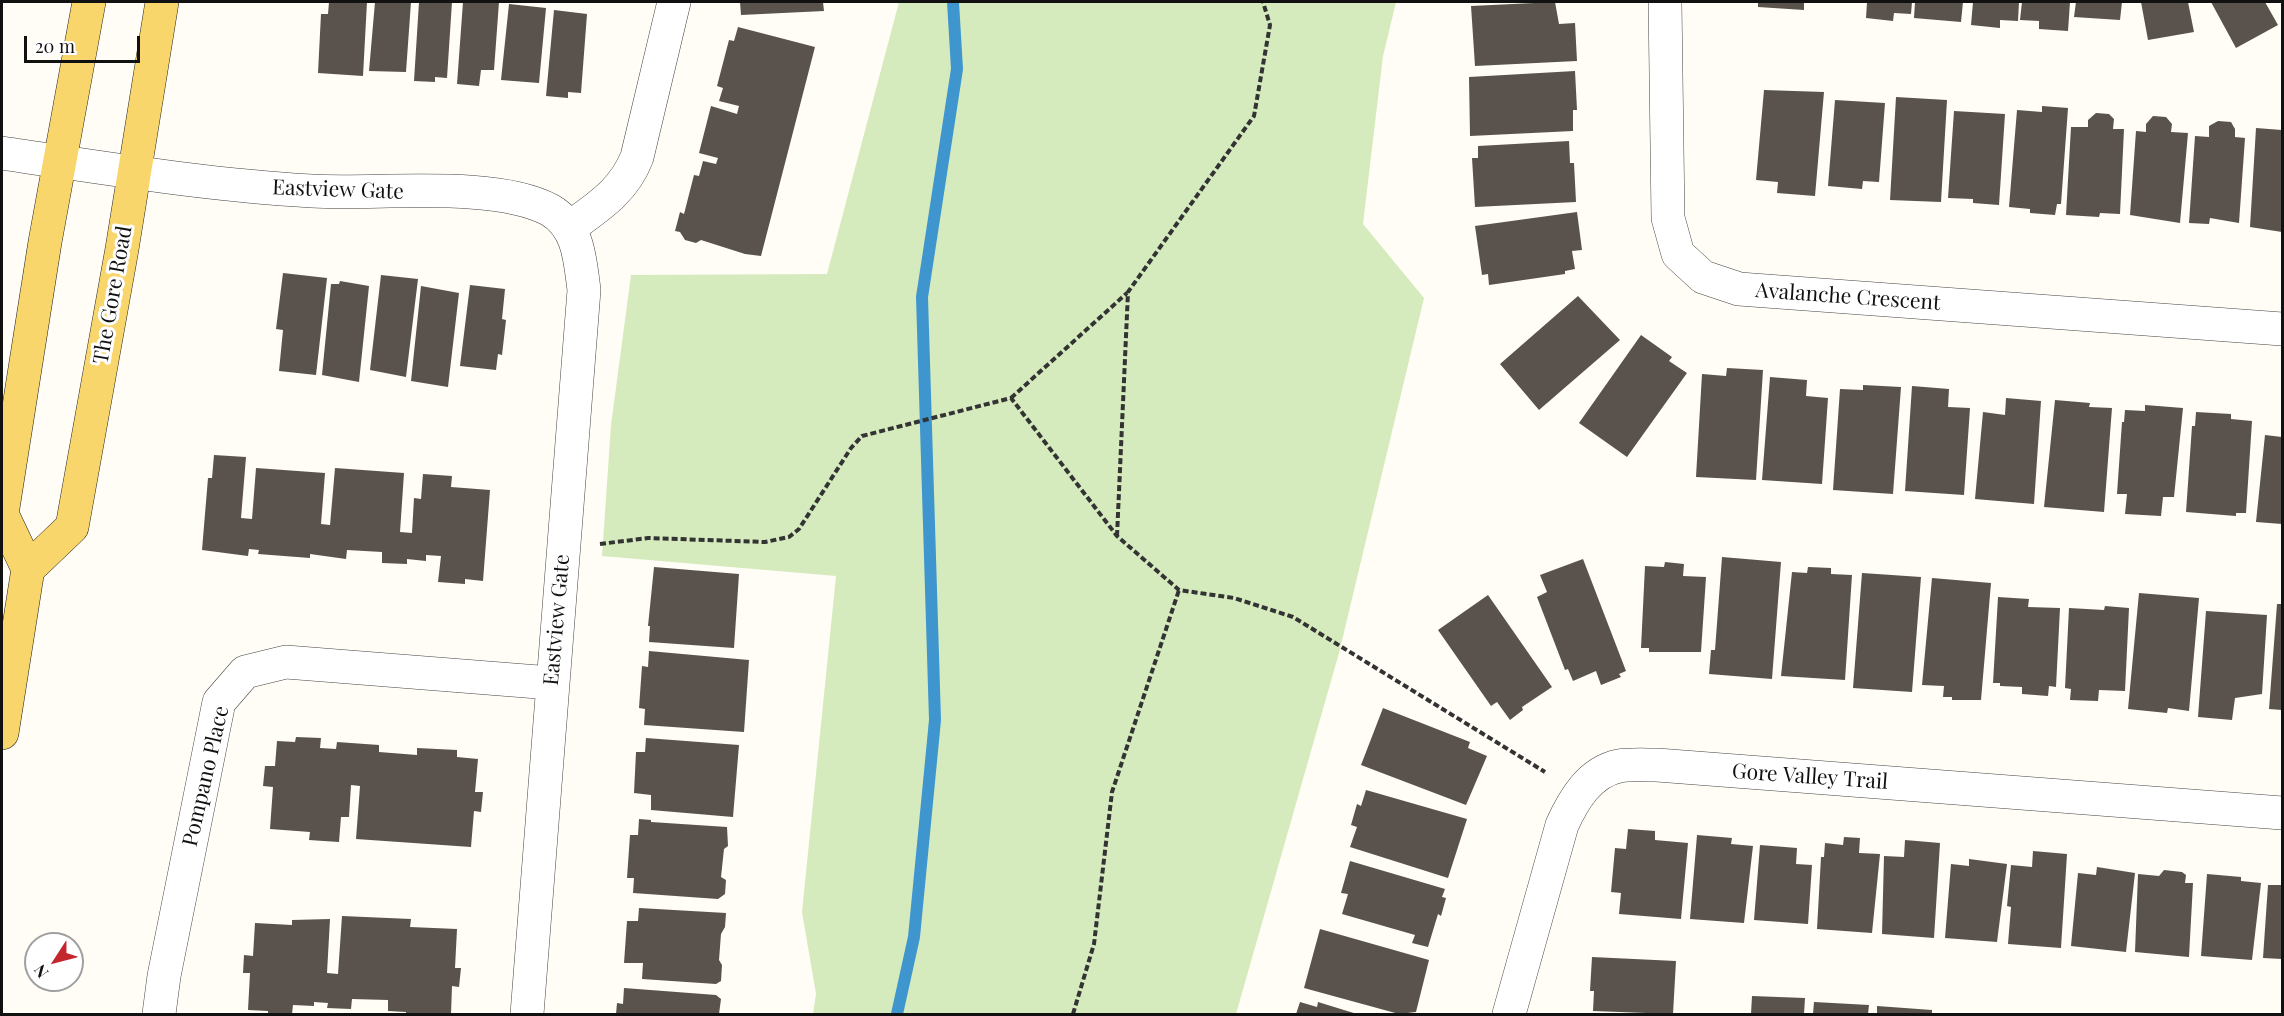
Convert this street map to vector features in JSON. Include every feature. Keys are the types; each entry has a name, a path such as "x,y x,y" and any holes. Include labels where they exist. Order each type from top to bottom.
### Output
{"main road":[{"path":"2,733 28,569 2,514 89,2"},
{"name":"The Gore Road","path":"28,569 72,527 162,2"}],"street":[{"path":"569,228 619,190 630,175 637,157 674,2"},
{"name":"Avalanche Crescent","path":"1665,2 1668,218 1678,254 1703,277 1739,289 2283,329"},
{"name":"Eastview Gate","path":"2,153 213,183 314,191 479,192 521,200 550,211 569,228 578,247 584,290 551,683 527,1014"},
{"name":"Pompano Place","path":"159,1014 164,976 219,702 245,672 285,662 551,683"},
{"name":"Gore Valley Trail","path":"1509,1014 1562,825 1572,803 1591,780 1618,766 1657,765 2283,813"}],"path":[{"path":"595,545 648,538 765,542 783,539 799,529 851,448 862,436 1011,398 1128,292 1254,116 1270,25 1263,2"},
{"path":"1117,536 1128,292"},
{"path":"1011,398 1117,536 1179,590 1234,598 1293,617 1545,772"},
{"path":"1073,1014 1094,944 1112,792 1179,590"}],"green space":[{"path":"899,2 1396,2 1383,56 1363,224 1424,298 1339,653 1236,1014 813,1014 816,994 802,912 836,576 602,556 611,425 631,275 827,274"}],"building":[{"path":"329,2 367,2 363,76 318,73 321,14 328,14"},
{"path":"375,2 411,2 406,72 369,71"},
{"path":"419,2 452,2 447,78 435,77 435,82 414,81"},
{"path":"463,2 499,2 494,70 481,70 479,86 457,84"},
{"path":"740,2 823,2 824,11 741,15"},
{"path":"1555,2 1559,24 1575,23 1577,61 1475,66 1471,6"},
{"path":"1758,2 1804,2 1804,10 1758,7"},
{"path":"1867,2 1912,2 1911,14 1894,13 1893,21 1866,18"},
{"path":"1915,2 1963,2 1961,22 1914,18"},
{"path":"1973,2 2019,2 2018,21 2000,20 2000,28 1971,25"},
{"path":"2022,2 2070,2 2068,31 2039,29 2039,21 2020,20"},
{"path":"2076,2 2122,2 2120,20 2074,17"},
{"path":"2141,2 2188,2 2194,32 2148,40"},
{"path":"2211,2 2265,2 2278,25 2236,48"},
{"path":"509,4 546,8 539,83 501,80"},
{"path":"554,10 587,14 581,93 568,92 568,98 546,96"},
{"path":"738,27 815,47 761,256 745,254 701,240 696,243 685,240 680,232 675,231 680,212 684,214 694,175 699,176 703,161 716,164 718,158 699,153 711,106 737,114 739,106 719,101 723,88 717,86 729,40 734,41"},
{"path":"1575,71 1577,110 1573,110 1573,131 1470,136 1469,77"},
{"path":"1764,90 1824,92 1815,196 1777,193 1778,182 1756,180"},
{"path":"1896,97 1947,100 1941,202 1890,200"},
{"path":"1835,100 1885,103 1879,182 1863,181 1862,189 1828,186"},
{"path":"2042,106 2068,108 2061,204 2057,204 2055,215 2030,213 2030,209 2009,207 2017,110 2042,112"},
{"path":"1954,111 2005,114 1999,205 1973,203 1973,199 1948,198"},
{"path":"2096,113 2109,114 2114,119 2113,129 2124,129 2120,214 2100,213 2099,217 2066,215 2071,127 2088,127 2088,120"},
{"path":"2153,116 2166,117 2172,124 2171,132 2188,133 2180,223 2130,215 2136,131 2146,132 2146,124"},
{"path":"2218,121 2231,122 2235,129 2235,137 2245,138 2239,223 2210,218 2209,224 2189,223 2195,136 2209,137 2209,126"},
{"path":"2256,128 2282,130 2282,232 2250,227"},
{"path":"1569,141 1570,163 1574,163 1576,202 1475,207 1472,158 1478,158 1478,146"},
{"path":"1577,212 1582,250 1572,251 1575,269 1565,271 1565,274 1489,285 1488,274 1482,275 1475,226"},
{"path":"283,273 327,278 316,375 279,371 283,330 276,329"},
{"path":"381,275 418,279 406,377 370,370"},
{"path":"340,281 369,286 359,382 322,375 331,284 339,284"},
{"path":"470,285 505,289 502,319 506,320 502,355 498,354 496,370 460,366"},
{"path":"421,286 459,293 448,387 411,381"},
{"path":"1578,296 1620,340 1539,410 1500,364"},
{"path":"1641,335 1672,357 1669,361 1687,373 1627,457 1579,423"},
{"path":"1727,368 1763,370 1756,480 1696,477 1702,374 1726,376"},
{"path":"1770,377 1807,380 1806,396 1828,398 1822,484 1762,480"},
{"path":"1863,385 1901,387 1893,494 1833,490 1840,389 1863,390"},
{"path":"1912,386 1949,389 1948,407 1970,408 1964,495 1905,491"},
{"path":"2006,398 2041,401 2034,504 1975,499 1983,412 2005,415"},
{"path":"2055,400 2090,403 2089,407 2112,408 2104,512 2044,507"},
{"path":"2145,405 2183,408 2174,497 2163,497 2161,516 2125,514 2127,494 2117,494 2122,422 2124,422 2125,410 2145,411"},
{"path":"2196,412 2231,414 2231,419 2252,421 2246,513 2236,513 2236,516 2186,512 2192,426 2195,426"},
{"path":"2265,435 2282,437 2282,524 2256,522"},
{"path":"214,455 246,457 241,518 252,519 256,468 325,473 321,524 330,525 335,468 404,473 400,532 412,533 414,498 421,499 423,474 452,476 451,487 490,490 483,581 465,579 465,584 438,582 441,556 426,555 426,561 407,559 407,564 382,563 382,552 347,550 346,559 310,554 310,558 258,554 259,550 249,549 248,556 202,550 208,478 212,478"},
{"path":"1722,557 1781,562 1772,679 1709,674 1711,650 1715,650"},
{"path":"1583,559 1626,671 1619,674 1621,677 1601,685 1596,671 1573,681 1568,669 1565,670 1537,597 1547,592 1540,575"},
{"path":"1665,562 1684,564 1683,576 1706,577 1701,652 1649,652 1649,648 1641,648 1645,566 1664,567"},
{"path":"654,567 739,574 734,648 649,642 650,626 648,626"},
{"path":"1808,567 1831,568 1831,574 1852,575 1845,680 1781,676 1792,572 1807,573"},
{"path":"1862,573 1921,577 1912,692 1853,688"},
{"path":"1932,578 1991,583 1981,700 1952,700 1952,697 1943,697 1944,686 1922,685"},
{"path":"2139,593 2199,598 2189,711 2168,708 2167,713 2128,709"},
{"path":"1488,595 1552,687 1522,707 1523,710 1510,720 1497,702 1491,706 1438,630"},
{"path":"1998,597 2029,599 2028,607 2060,608 2056,687 2049,686 2048,696 2022,694 2022,687 2000,686 2000,683 1993,683"},
{"path":"2277,604 2282,604 2282,710 2269,709"},
{"path":"2105,606 2129,608 2125,691 2099,690 2098,701 2070,700 2071,689 2065,688 2069,608 2104,610"},
{"path":"2206,611 2267,615 2262,694 2235,698 2232,720 2198,717"},
{"path":"649,651 749,660 744,732 644,725 645,709 639,708 642,666 648,667"},
{"path":"1383,708 1470,742 1468,748 1487,756 1466,805 1361,765"},
{"path":"296,737 321,738 320,748 336,749 337,742 379,745 379,752 417,755 417,748 457,750 457,757 478,759 475,792 483,792 481,812 474,811 471,847 356,839 360,786 351,785 349,817 341,817 339,842 309,840 310,832 270,829 273,787 263,786 265,766 275,766 277,741 295,742"},
{"path":"646,738 739,745 733,817 651,810 651,795 634,793 636,752 645,752"},
{"path":"1366,790 1467,819 1448,878 1350,847 1357,827 1351,825 1357,804 1361,806"},
{"path":"639,819 651,820 651,822 727,827 728,846 724,849 721,877 726,880 725,894 718,899 633,893 634,878 627,878 630,835 638,835"},
{"path":"1628,829 1655,831 1655,840 1688,843 1681,919 1619,914 1621,893 1611,892 1615,848 1626,849"},
{"path":"1697,835 1732,838 1731,844 1753,846 1744,923 1690,919"},
{"path":"1844,837 1860,838 1859,853 1880,854 1872,933 1817,929 1821,857 1824,857 1825,843 1843,845"},
{"path":"1905,840 1940,843 1934,938 1882,934 1884,856 1904,857"},
{"path":"1760,845 1797,848 1796,864 1812,865 1808,924 1754,920"},
{"path":"2033,851 2067,854 2061,948 2008,944 2011,907 2007,906 2011,865 2032,867"},
{"path":"1969,859 2007,864 1997,942 1945,938 1951,864 1969,866"},
{"path":"1350,861 1445,889 1442,897 1446,898 1441,916 1438,914 1428,947 1412,943 1415,935 1342,914 1348,894 1341,893"},
{"path":"2097,867 2135,873 2126,952 2071,946 2078,873 2096,875"},
{"path":"2164,870 2182,872 2186,875 2185,883 2193,883 2189,957 2135,952 2138,874 2159,876"},
{"path":"2207,874 2241,877 2241,881 2261,883 2252,960 2201,956"},
{"path":"2268,885 2282,885 2282,959 2263,958"},
{"path":"639,908 726,913 725,927 721,934 719,960 722,965 721,981 716,984 642,979 643,963 624,963 627,921 638,921"},
{"path":"342,916 411,919 410,927 457,929 455,968 461,968 459,987 452,986 451,1014 406,1014 406,1012 388,1011 388,1000 352,999 351,1009 327,1008 328,1003 314,1002 314,1006 293,1005 292,1014 268,1014 268,1011 248,1010 250,973 243,973 244,955 253,956 255,923 292,925 292,920 330,919 327,973 338,974"},
{"path":"1320,929 1429,960 1416,1012 1399,1014 1304,988"},
{"path":"1592,957 1676,961 1673,1014 1593,1011 1594,991 1590,991"},
{"path":"624,988 716,995 721,999 719,1014 616,1014 617,1003 623,1004"},
{"path":"1752,996 1805,998 1804,1014 1751,1014"},
{"path":"1300,1002 1317,1007 1318,1002 1357,1014 1296,1014"},
{"path":"1814,1002 1869,1005 1868,1014 1813,1014"},
{"path":"1877,1006 1932,1010 1932,1014 1877,1014"}],"waterway":[{"path":"897,1014 914,937 935,720 922,297 957,69 953,2"}]}
